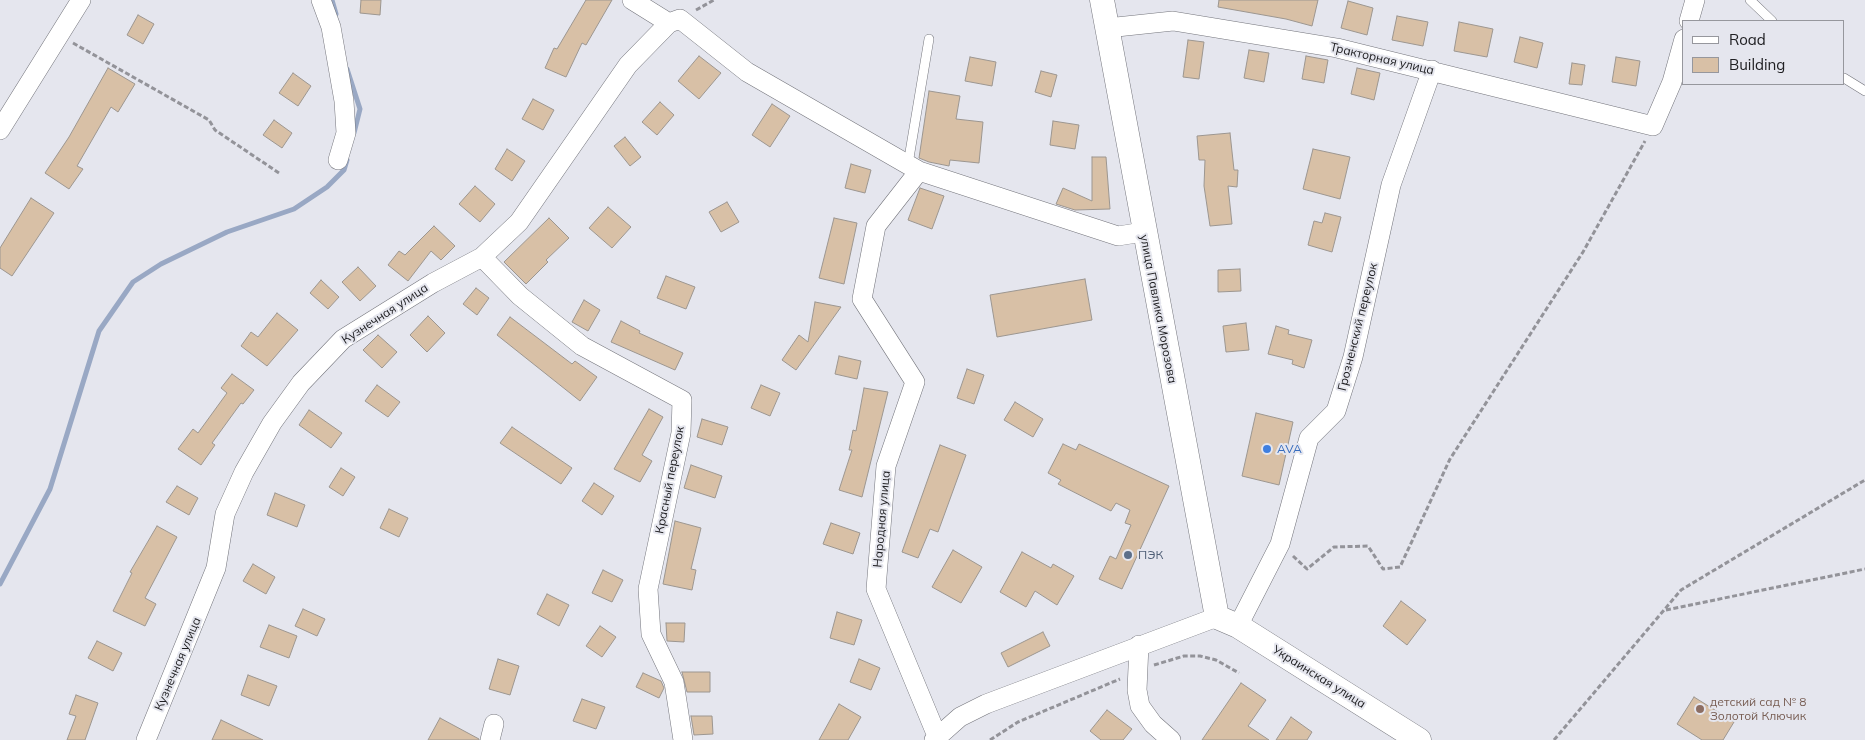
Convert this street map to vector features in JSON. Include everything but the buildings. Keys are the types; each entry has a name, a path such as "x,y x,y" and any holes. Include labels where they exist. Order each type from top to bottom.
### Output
{"street":[{"path":"0,130 81,0"},
{"path":"321,0 331,27 344,100 346,133 338,160"},
{"path":"632,0 669,24 680,19 747,72 914,167 1118,236 1143,232"},
{"name":"улица Павлика Морозова","path":"1102,0 1143,232 1227,622"},
{"path":"1689,20 1695,0"},
{"name":"Тракторная улица","path":"1107,28 1173,21 1337,48 1653,126"},
{"name":"Кузнечная улица","path":"146,740 216,568 225,514 244,472 272,423 301,383 343,339 433,283 482,257 519,222 628,65 669,24"},
{"path":"1653,126 1672,82 1682,46"},
{"name":"Грозненский переулок","path":"1227,622 1280,544 1309,438 1336,411 1353,357 1391,185 1432,70"},
{"name":"Народная улица","path":"914,167 876,226 862,299 915,382 886,466 876,589 936,738 960,716 986,704 1138,645 1227,622"},
{"name":"Красный переулок","path":"482,257 520,296 582,346 682,400 681,432 648,589 651,634 674,682 683,740"},
{"name":"Украинская улица","path":"1227,622 1419,740"},
{"path":"1138,645 1137,690 1140,706 1153,724 1172,740"}],"lane":[{"path":"1750,0 1771,20"},
{"path":"914,167 929,39"},
{"path":"1845,79 1865,91"}],"path":[{"path":"60,36 208,120 215,130 280,173"},
{"path":"1280,544 1307,569 1334,547 1368,546 1383,569 1400,567 1450,459 1583,252 1653,126"},
{"path":"1554,740 1681,590 1865,480"},
{"path":"1665,610 1865,569"},
{"path":"990,740 1018,722 1138,671 1169,660 1200,656 1216,660 1239,673"}],"waterway":[{"path":"332,0 336,14"},
{"path":"347,69 360,109 354,133"},
{"path":"0,584 50,489 99,331 133,282 161,264 227,232 294,209 327,187 344,170 347,160"}],"place":[{"name":"AVA","path":"1267,449"},
{"name":"ПЭК","path":"1128,555"},
{"name":"детский сад № 8 Золотой Ключик","path":"1700,709"}]}
